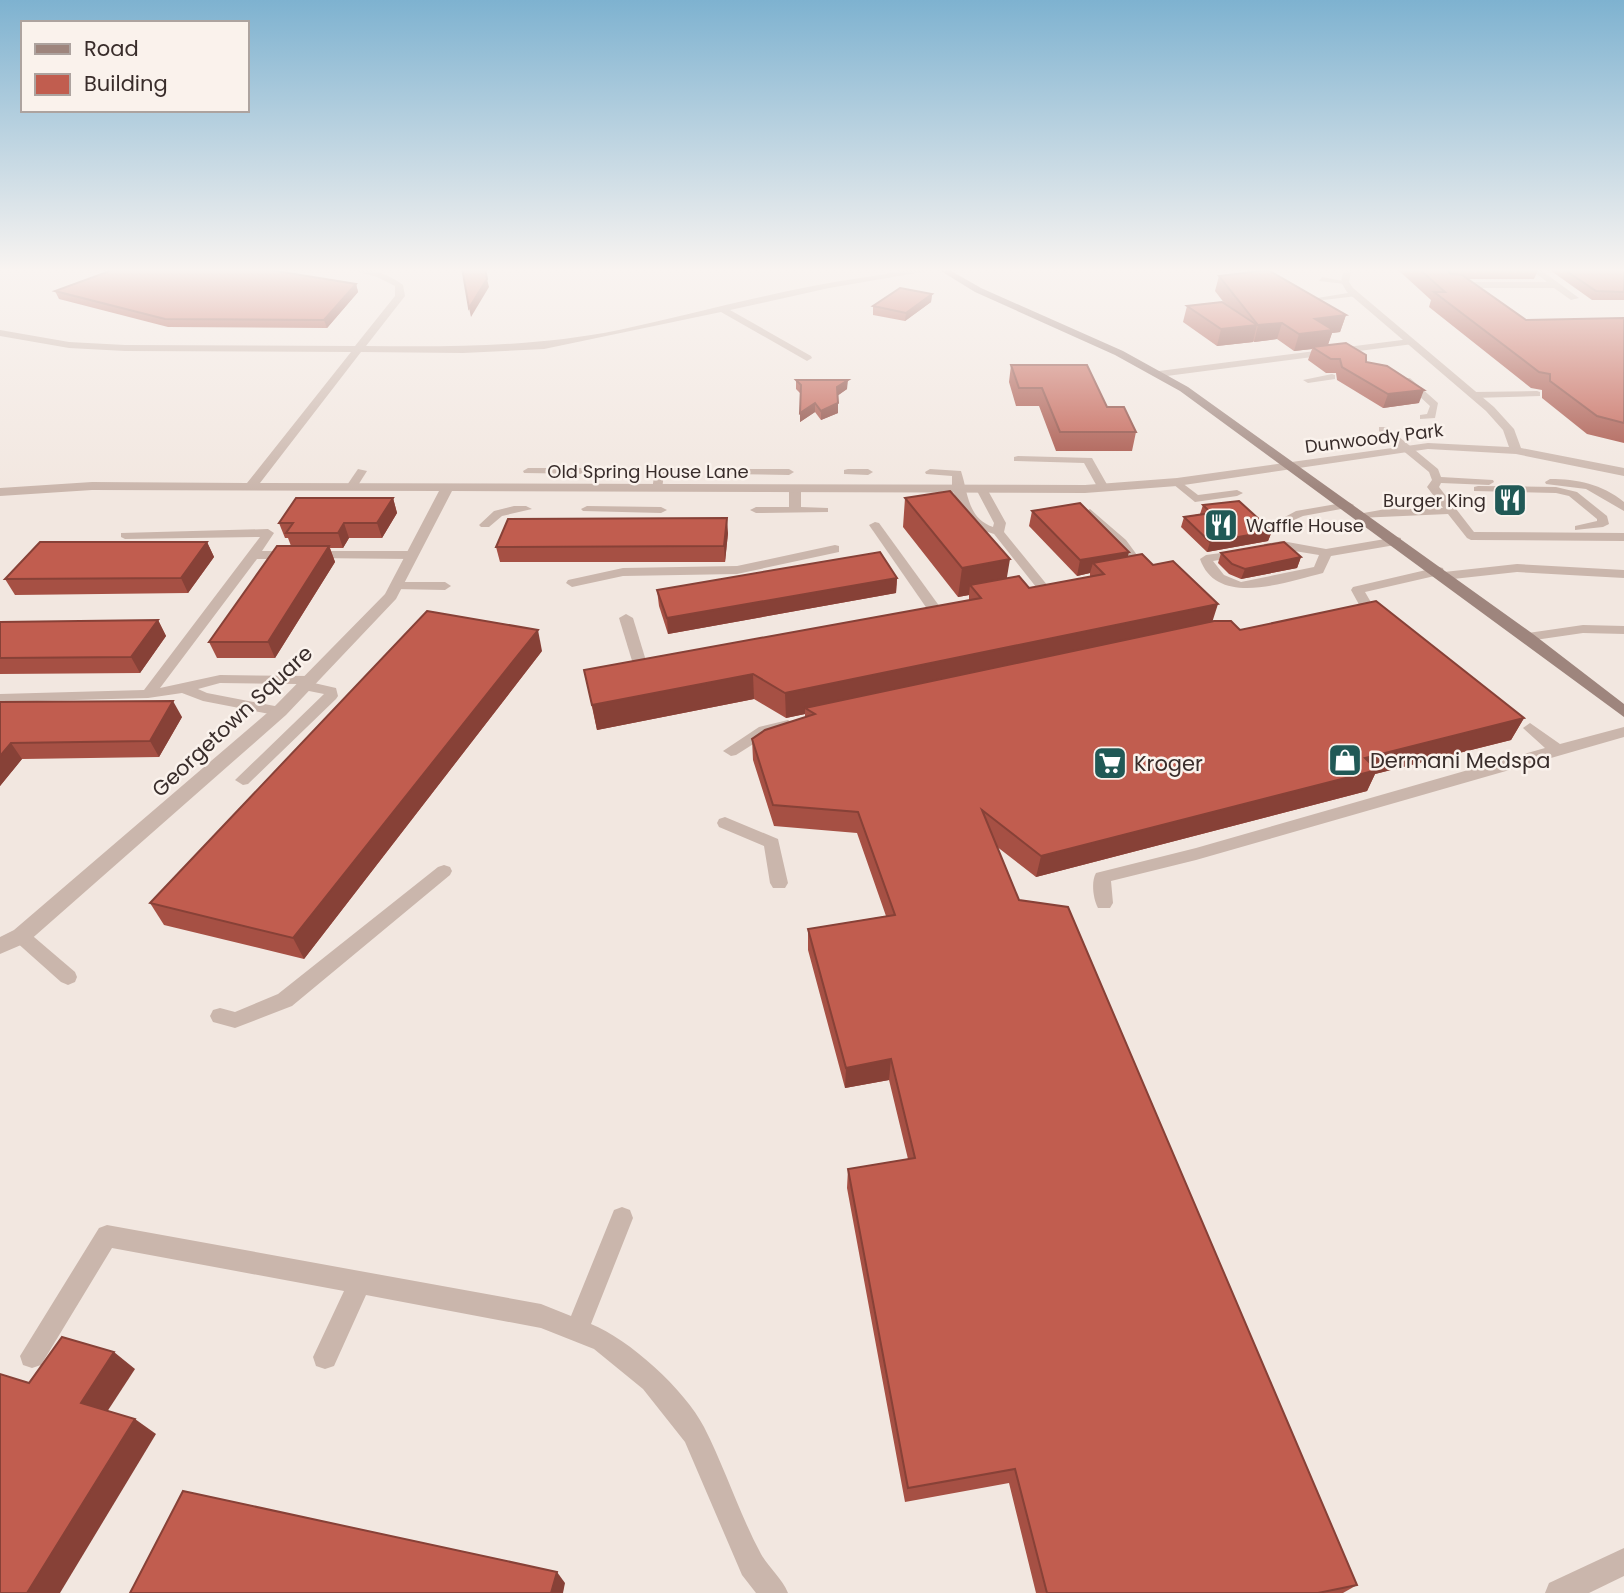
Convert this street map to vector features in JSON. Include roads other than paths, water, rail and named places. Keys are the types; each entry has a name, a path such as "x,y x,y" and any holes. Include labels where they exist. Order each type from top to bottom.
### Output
{"street":[{"path":"54,342 125,348 360,350 544,346 565,342"},
{"path":"250,487 366,342"},
{"path":"780,342 807,358"},
{"path":"1091,342 1159,374 1294,466 1528,637 1624,712"},
{"path":"1410,342 1502,421 1517,451"},
{"name":"Dunwoody Park","path":"1294,466 1409,448 1448,446 1517,451 1577,460 1624,472"},
{"name":"Old Spring House Lane","path":"0,492 92,486 1103,488 1177,482 1294,466"},
{"name":"Georgetown Square","path":"0,946 21,936 280,711 397,586 447,488"}],"lane":[{"path":"1159,374 1407,342"},
{"path":"1396,373 1435,405 1431,415 1424,417"},
{"path":"1308,380 1332,377"},
{"path":"1473,395 1537,394"},
{"path":"1383,429 1409,448 1434,471 1440,481 1456,489"},
{"path":"1018,459 1088,460 1103,488"},
{"path":"1574,482 1577,460"},
{"path":"728,471 761,468 789,472"},
{"path":"351,488 362,471"},
{"path":"528,471 592,471"},
{"path":"643,471 676,471"},
{"path":"656,489 659,471"},
{"path":"848,472 868,472"},
{"path":"930,472 957,473 958,489 966,509 980,526 998,533 1044,589"},
{"path":"1624,508 1603,491 1574,482 1440,481 1433,487 1438,497 1471,536 1624,537"},
{"path":"1177,482 1195,499 1237,493"},
{"path":"1465,528 1615,528 1624,522 1589,491 1577,488 1478,489"},
{"path":"795,489 795,510"},
{"path":"982,489 1000,523 998,533"},
{"path":"1530,489 1556,490 1583,499 1603,518 1603,524 1591,528"},
{"path":"1276,525 1300,513 1348,505"},
{"path":"485,525 492,516 505,510 526,509"},
{"path":"587,509 661,510"},
{"path":"756,510 824,510"},
{"path":"1362,516 1386,512 1450,511"},
{"path":"1090,512 1122,542 1142,570 1130,573"},
{"path":"875,525 935,610"},
{"path":"125,534 268,533 216,607 191,632 148,694"},
{"path":"1326,553 1319,570 1241,586 1227,584 1208,568 1206,559 1282,545 1326,553 1396,541"},
{"path":"572,583 623,572 737,570 835,550"},
{"path":"254,555 412,555"},
{"path":"1368,610 1357,590 1441,574 1517,568 1624,574"},
{"path":"397,586 445,586"},
{"path":"626,618 640,664"},
{"path":"1528,637 1583,629 1624,630"},
{"path":"0,698 148,694 220,679 307,683 331,691 331,696 243,780"},
{"path":"184,688 203,697 280,711"},
{"path":"731,751 764,730 803,722"},
{"path":"1530,728 1557,750"},
{"path":"1104,903 1102,877 1196,854 1624,732"},
{"path":"725,823 772,843 779,883"},
{"path":"220,1016 235,1020 285,1000 444,870"},
{"path":"21,936 68,977"},
{"path":"577,1330 616,1238 622,1217"},
{"path":"32,1356 107,1236 541,1316 602,1340 652,1380 694,1433 752,1565 774,1593"},
{"path":"325,1357 360,1282"},
{"path":"1559,1593 1624,1562"}],"place":[{"name":"Burger King","path":"1510,500"},
{"name":"Waffle House","path":"1221,525"},
{"name":"Dermani Medspa","path":"1345,760"},
{"name":"Kroger","path":"1110,763"}]}
